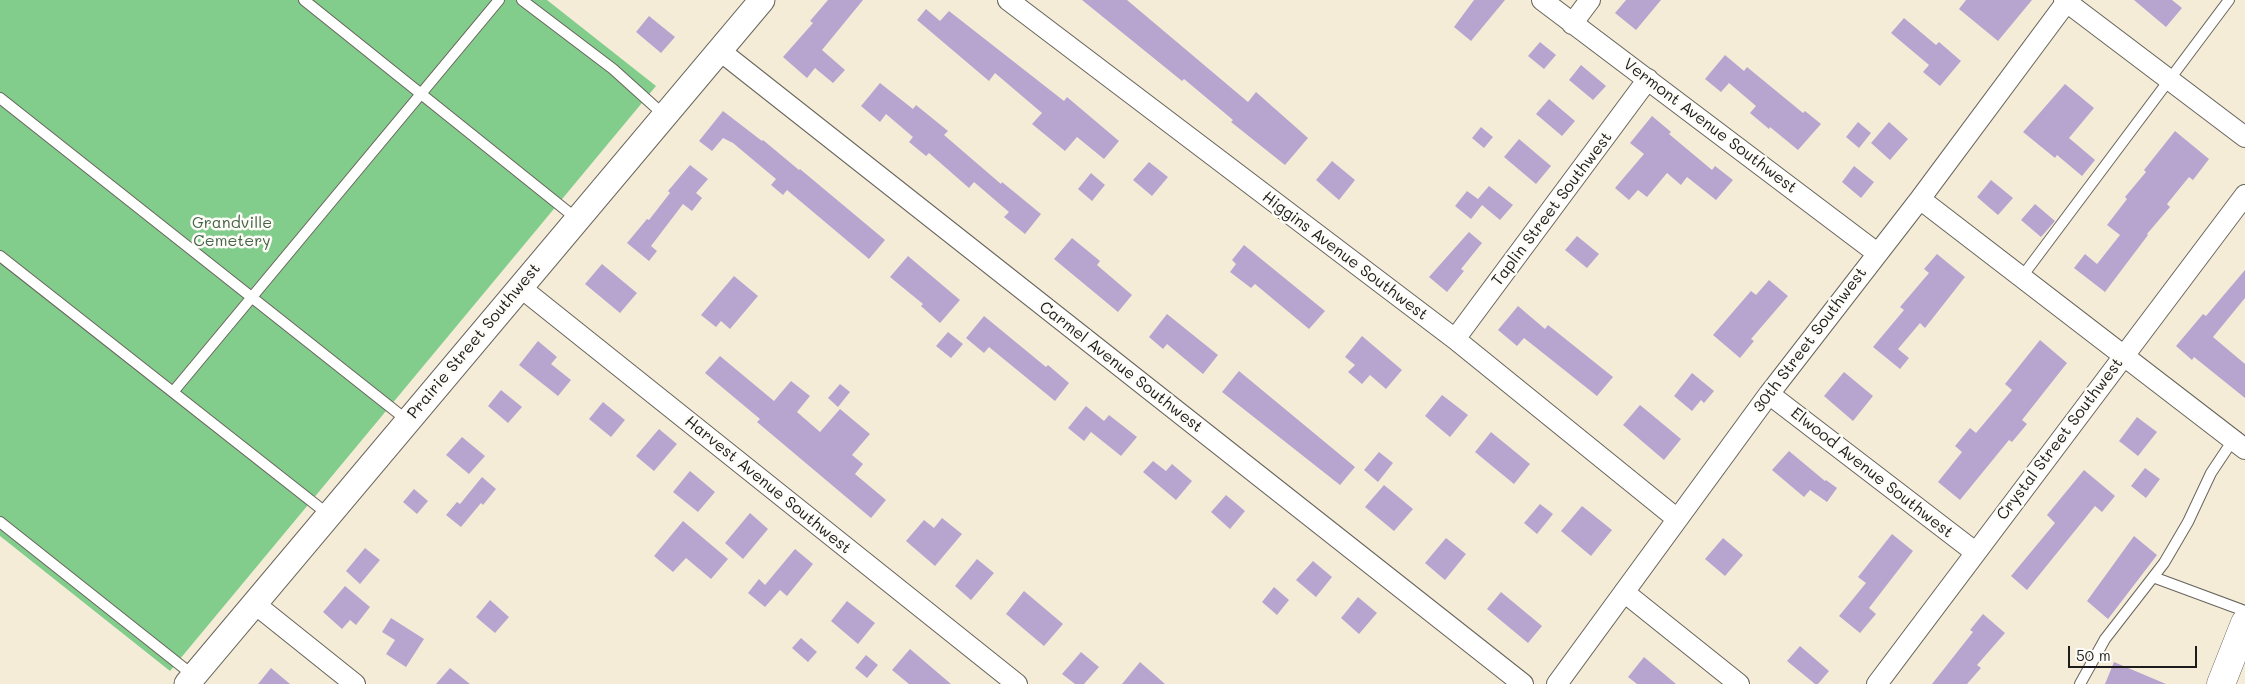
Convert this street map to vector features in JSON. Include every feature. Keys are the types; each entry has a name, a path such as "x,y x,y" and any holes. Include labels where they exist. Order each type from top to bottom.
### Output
{"main road":[{"path":"2221,684 2245,623"}],"street":[{"name":"Prairie Street Southwest","path":"191,680 762,0"},
{"name":"Higgins Avenue Southwest","path":"1008,0 1455,339 1676,518"},
{"name":"Vermont Avenue Southwest","path":"1542,0 1877,252"},
{"path":"1572,24 1590,0"},
{"path":"2066,1 2245,137"},
{"name":"30th Street Southwest","path":"1557,684 1676,518 1877,252 1920,200 2066,1"},
{"name":"Carmel Avenue Southwest","path":"719,50 1523,684"},
{"name":"Taplin Street Southwest","path":"1455,339 1648,80"},
{"name":"Crystal Street Southwest","path":"1877,684 2245,195"},
{"path":"1920,200 2122,357 2239,444"},
{"name":"Harvest Avenue Southwest","path":"520,287 1017,684"},
{"name":"Elwood Avenue Southwest","path":"1769,394 1975,552"},
{"path":"1624,592 1739,684"},
{"path":"255,604 355,684"}],"lane":[{"path":"304,0 577,219"},
{"path":"173,392 499,0"},
{"path":"522,0 613,69 664,116"},
{"path":"2021,278 2229,0"},
{"path":"0,98 408,421"},
{"path":"0,256 329,515"},
{"path":"2080,684 2105,639 2164,563 2188,522 2211,473 2239,444"},
{"path":"0,522 191,680"},
{"path":"2153,577 2245,611"}],"green space":[{"name":"Grandville Cemetery","path":"0,0 547,0 656,86 170,671 0,536"}],"building":[{"path":"828,0 863,0 822,50 845,70 833,83 815,68 807,78 783,57 813,23 810,21"},
{"path":"1082,0 1127,0 1248,102 1256,92 1308,138 1285,165 1231,122 1233,120 1184,79 1182,81"},
{"path":"1474,0 1505,0 1471,41 1454,27"},
{"path":"1626,0 1661,0 1636,30 1615,13"},
{"path":"1966,0 2032,0 1998,41 1959,9"},
{"path":"2134,0 2172,0 2182,8 2166,27"},
{"path":"926,9 940,21 949,11 1064,101 1067,97 1119,141 1104,159 1077,137 1065,151 1032,124 1042,113 995,73 989,81 917,20"},
{"path":"649,16 675,37 661,53 636,32"},
{"path":"1904,18 1936,45 1939,42 1961,61 1940,86 1923,72 1929,65 1891,33"},
{"path":"1540,42 1556,55 1544,69 1528,56"},
{"path":"1725,55 1744,71 1747,67 1803,113 1805,111 1821,124 1798,150 1750,113 1756,106 1729,83 1721,92 1705,79"},
{"path":"1581,65 1606,86 1593,100 1569,80"},
{"path":"880,83 913,109 916,105 948,131 944,135 1001,184 1002,182 1041,214 1025,234 1004,217 1009,212 974,182 969,188 929,153 926,156 909,142 913,137 886,114 880,122 861,106"},
{"path":"2065,84 2094,108 2069,138 2095,160 2082,176 2057,155 2055,158 2023,132"},
{"path":"1549,99 1575,121 1562,136 1536,114"},
{"path":"723,111 800,169 885,240 869,259 787,190 783,195 771,185 776,179 733,143 723,138 712,151 699,141"},
{"path":"1652,116 1671,132 1669,134 1712,170 1715,166 1733,180 1716,200 1687,177 1681,185 1667,173 1647,197 1638,190 1629,200 1615,188 1644,154 1630,143"},
{"path":"1858,122 1871,133 1859,148 1846,137"},
{"path":"1889,122 1908,139 1890,160 1871,143"},
{"path":"1481,127 1493,137 1484,148 1472,138"},
{"path":"2175,131 2209,159 2193,180 2189,177 2167,204 2170,207 2147,234 2105,292 2074,268 2085,254 2097,264 2120,235 2107,225 2127,199 2125,197 2146,172 2144,170"},
{"path":"1519,139 1551,166 1536,184 1504,157"},
{"path":"1332,161 1355,180 1339,200 1316,180"},
{"path":"1149,162 1168,177 1152,196 1133,180"},
{"path":"690,165 708,179 696,193 702,198 692,211 683,204 651,246 657,251 649,261 627,243 647,219 649,220 670,193 668,191"},
{"path":"1854,166 1874,182 1861,198 1842,182"},
{"path":"1091,173 1105,185 1092,201 1078,189"},
{"path":"1991,180 2013,198 1998,215 1977,197"},
{"path":"1489,186 1513,205 1500,220 1482,205 1471,219 1455,206 1467,191 1478,199"},
{"path":"2035,204 2055,221 2041,237 2021,220"},
{"path":"1469,232 1482,243 1461,269 1464,271 1447,292 1429,277"},
{"path":"1577,236 1599,254 1587,268 1565,250"},
{"path":"1072,238 1100,261 1097,265 1132,295 1118,312 1054,259"},
{"path":"1244,245 1325,311 1309,329 1255,284 1251,288 1230,272 1236,264 1232,260"},
{"path":"1937,254 1965,277 1925,328 1920,323 1898,349 1909,358 1900,369 1873,347 1904,310 1900,307 1929,273 1924,269"},
{"path":"908,256 960,300 940,323 921,306 923,304 890,277"},
{"path":"602,264 637,293 620,313 585,284"},
{"path":"2245,270 2245,298 2213,337 2245,364 2245,398 2194,357 2192,360 2176,346 2203,314 2206,316"},
{"path":"734,276 758,296 730,329 721,321 716,327 701,315"},
{"path":"1769,280 1788,296 1751,339 1754,341 1740,358 1713,335 1751,291 1756,295"},
{"path":"1518,306 1545,329 1548,325 1613,377 1597,396 1524,338 1517,346 1498,330"},
{"path":"1167,314 1218,355 1203,374 1167,344 1163,349 1149,337"},
{"path":"984,316 1046,367 1048,365 1069,383 1055,401 989,347 984,353 966,338"},
{"path":"948,332 963,344 951,358 936,346"},
{"path":"1362,336 1402,370 1386,389 1370,375 1362,384 1348,372 1355,365 1345,357"},
{"path":"2040,340 2067,363 2022,420 2027,424 2012,442 2009,440 1960,500 1938,482 1962,452 1955,446 1970,428 1976,433 2012,390 2005,384"},
{"path":"538,341 557,357 551,364 571,380 558,396 519,365"},
{"path":"720,356 774,401 791,381 810,396 797,412 820,432 840,409 870,434 852,455 863,464 855,474 886,500 871,518 757,422 760,419 705,373"},
{"path":"1239,371 1355,467 1340,485 1222,392"},
{"path":"1844,372 1873,396 1853,421 1824,396"},
{"path":"1692,373 1714,391 1704,403 1701,400 1692,411 1674,396"},
{"path":"840,384 850,392 838,407 828,398"},
{"path":"501,390 522,407 508,423 488,406"},
{"path":"1442,395 1468,415 1450,437 1425,416"},
{"path":"603,402 625,420 611,437 589,419"},
{"path":"1640,405 1681,439 1664,460 1623,425"},
{"path":"1086,406 1104,421 1109,415 1137,437 1121,456 1091,432 1084,441 1068,428"},
{"path":"2137,417 2157,432 2138,456 2119,441"},
{"path":"659,429 677,444 654,471 636,456"},
{"path":"1491,432 1530,464 1514,484 1475,452"},
{"path":"462,437 485,456 469,474 446,455"},
{"path":"1789,451 1825,481 1837,488 1827,502 1810,490 1804,497 1772,470"},
{"path":"1379,452 1393,463 1378,482 1364,470"},
{"path":"1153,461 1166,471 1172,464 1192,481 1176,500 1143,472"},
{"path":"2145,468 2160,479 2146,498 2131,486"},
{"path":"2084,470 2115,496 2102,512 2095,506 2027,590 2011,576 2055,523 2047,515"},
{"path":"690,471 715,492 698,512 673,492"},
{"path":"482,477 496,489 483,505 481,503 461,527 446,515 457,502 460,504"},
{"path":"1384,485 1413,509 1394,531 1365,507"},
{"path":"414,489 428,501 417,514 403,502"},
{"path":"1226,495 1245,511 1230,529 1211,512"},
{"path":"1540,504 1553,514 1537,534 1524,523"},
{"path":"1582,506 1612,530 1591,556 1561,531"},
{"path":"750,513 768,529 743,559 725,543"},
{"path":"942,518 962,534 935,566 906,541 924,520 934,528"},
{"path":"683,521 728,559 711,579 686,558 673,572 654,556"},
{"path":"1892,534 1913,551 1869,608 1876,614 1860,633 1839,616 1866,583 1858,577"},
{"path":"2134,536 2157,555 2108,619 2087,601"},
{"path":"1446,538 1466,554 1445,580 1425,563"},
{"path":"1723,538 1743,555 1725,576 1705,559"},
{"path":"365,548 380,560 360,584 346,571"},
{"path":"795,549 813,564 787,596 780,590 765,607 748,593 759,579 765,585"},
{"path":"977,559 994,573 971,600 955,586"},
{"path":"1313,561 1332,577 1316,597 1296,580"},
{"path":"345,586 370,607 356,625 350,620 342,629 323,612"},
{"path":"1274,587 1289,600 1277,615 1262,602"},
{"path":"1024,591 1063,624 1044,646 1006,614"},
{"path":"1501,592 1542,626 1528,643 1487,609"},
{"path":"1358,597 1377,613 1359,634 1341,618"},
{"path":"490,600 509,617 495,633 476,617"},
{"path":"847,601 875,623 858,644 831,621"},
{"path":"1983,614 2005,633 1977,665 1981,668 1967,684 1932,684 1973,632 1970,630"},
{"path":"391,618 424,639 406,667 386,654 395,640 382,632"},
{"path":"801,638 817,652 808,662 792,648"},
{"path":"1800,646 1829,671 1818,684 1815,684 1787,661"},
{"path":"910,649 951,684 909,684 892,670"},
{"path":"1081,652 1099,667 1084,684 1075,684 1062,674"},
{"path":"866,655 878,665 867,678 855,668"},
{"path":"1644,657 1676,684 1637,684 1628,677"},
{"path":"1140,662 1165,684 1122,684"},
{"path":"2114,662 2166,684 2105,684"},
{"path":"271,668 290,684 258,684"},
{"path":"450,668 470,684 436,684"}]}
